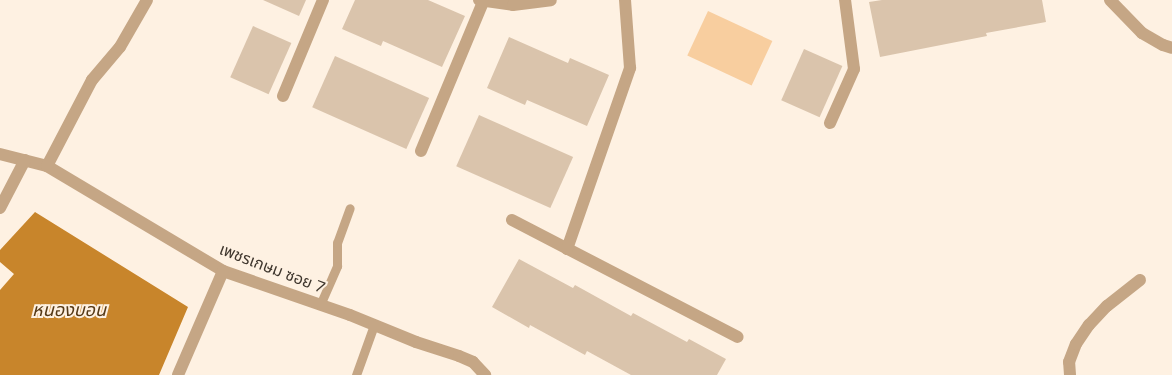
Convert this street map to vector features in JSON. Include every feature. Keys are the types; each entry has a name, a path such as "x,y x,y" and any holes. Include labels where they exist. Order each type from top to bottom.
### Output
{"street":[{"path":"47,166 92,80 120,47 147,0"},
{"path":"282,96 323,0"},
{"path":"421,151 481,1 513,5 551,0"},
{"path":"567,249 630,68 625,0"},
{"path":"830,123 854,69 845,0"},
{"path":"1110,0 1142,32 1163,46 1172,48"},
{"name":"เพชรเกษม ซอย 7","path":"0,154 47,166 223,271 459,356 473,362 486,375"},
{"path":"0,208 25,160"},
{"path":"512,220 738,337"},
{"path":"178,375 223,271"},
{"path":"1070,375 1069,362 1076,344 1107,306 1140,280"}],"lane":[{"path":"320,305 337,266 337,243 350,208"},
{"path":"356,375 374,325"}],"shaded area":[{"path":"708,11 772,41 752,85 687,55"}],"water":[{"name":"หนองบอน","path":"35,212 188,307 159,375 0,375 0,290 14,274 0,262 0,250"}],"building":[{"path":"263,0 306,0 299,16"},
{"path":"355,0 428,0 465,16 442,67 383,41 381,46 342,29"},
{"path":"882,0 1042,0 1046,22 986,33 987,36 880,57 869,2"},
{"path":"253,26 291,43 269,94 230,77"},
{"path":"509,37 568,63 570,58 609,75 587,126 527,100 525,105 487,88"},
{"path":"804,49 842,66 820,117 781,100"},
{"path":"335,56 429,98 406,149 312,107"},
{"path":"479,115 573,157 550,208 456,166"},
{"path":"519,259 573,288 575,285 631,316 633,313 687,342 689,339 726,359 717,375 631,375 587,351 585,355 530,325 529,328 492,307"}]}
